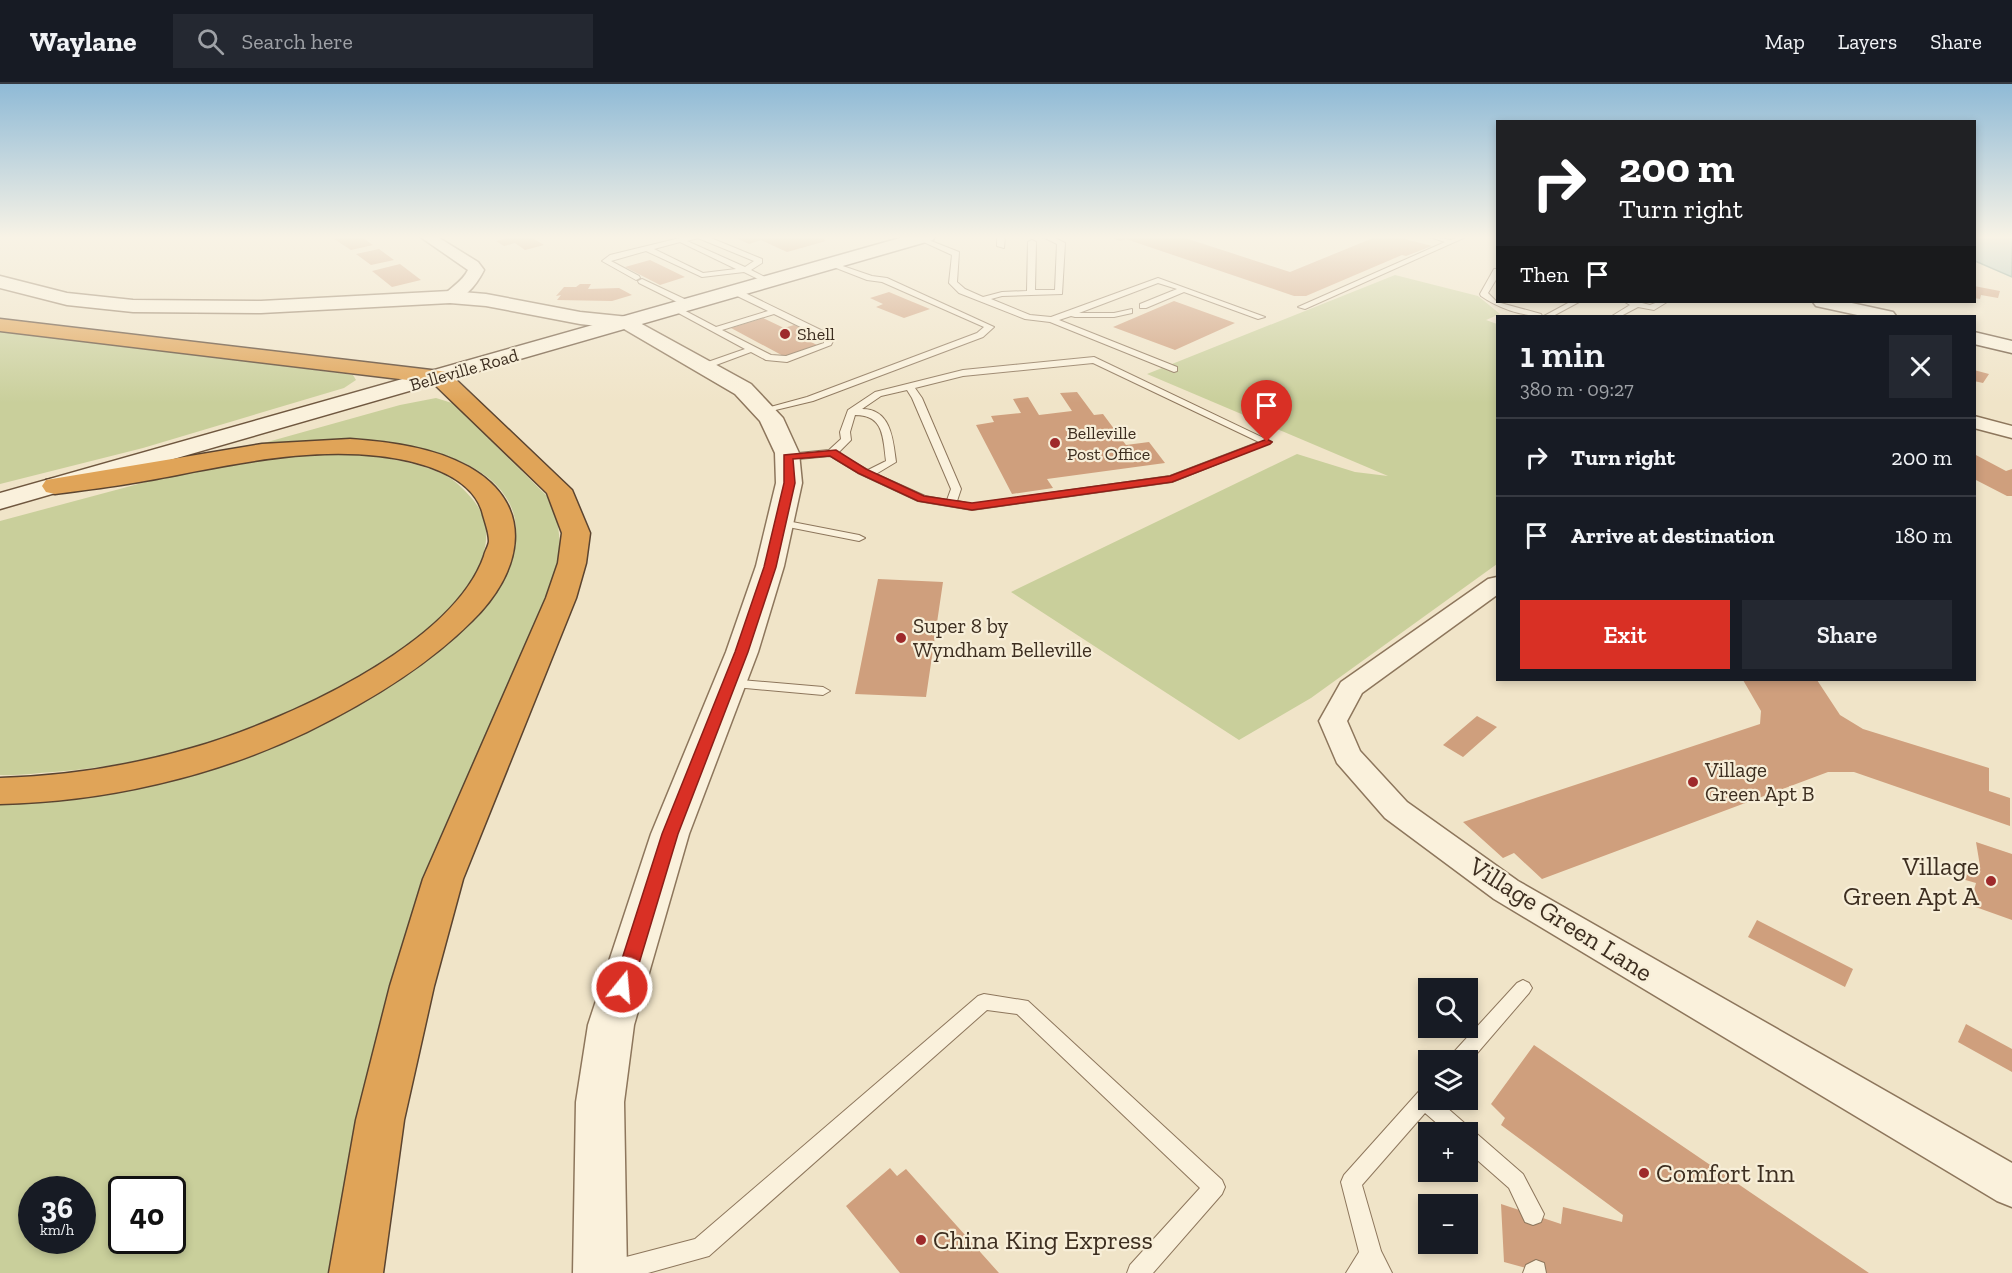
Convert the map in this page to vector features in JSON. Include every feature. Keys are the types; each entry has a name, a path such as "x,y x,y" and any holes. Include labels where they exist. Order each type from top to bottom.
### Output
{"highway":[{"path":"0,325 440,377 559,490 576,533 572,563 561,598 443,879 412,986 380,1120 356,1273"},
{"path":"0,791 130,776 195,760 263,737 327,707 376,681 450,628 492,574 501,548 502,518 486,492 458,471 421,457 379,448 332,446 268,451 146,474 55,486"}],"street":[{"path":"37,291 67,299 168,308 261,307 450,297 486,300 579,318 629,323 743,389 766,411 781,435 788,457 789,483 782,523 767,577 729,683 670,834 611,1025 600,1102 600,1273"},
{"path":"450,297 457,291"},
{"name":"Belleville Road","path":"0,501 736,292"},
{"path":"1827,303 1871,315"},
{"path":"1976,338 2012,347"},
{"path":"1976,423 2012,432"},
{"name":"Village Green Lane","path":"1496,585 1352,688 1333,721 1347,756 1396,810 1506,890 2012,1186"}],"lane":[{"path":"659,291 715,330 752,350 778,360 827,345 829,341 826,336 736,292"},
{"path":"766,411 810,399 980,335 990,327 912,291"},
{"path":"963,291 1028,317 1052,320 1174,369"},
{"path":"983,299 997,291"},
{"path":"1020,291 1059,291"},
{"path":"1052,320 1127,291"},
{"path":"1143,306 1179,291"},
{"path":"1192,291 1261,317"},
{"path":"1302,307 1338,291"},
{"path":"1485,291 1484,294 1496,303 1535,315"},
{"path":"1550,315 1573,303"},
{"path":"1617,315 1633,303 1651,308 1661,303"},
{"path":"715,330 775,311"},
{"path":"1067,314 1114,315 1129,311"},
{"path":"705,366 752,350"},
{"path":"788,457 832,453 868,474 922,499 972,507 1000,505 1172,479 1267,442 1094,360 963,373 878,394 851,412 845,432 846,440 832,453"},
{"path":"908,385 917,398 956,489 951,504"},
{"path":"851,412 869,412 881,419 888,438 891,462 868,474"},
{"path":"782,523 859,538"},
{"path":"729,683 823,691"},
{"path":"1468,1050 1523,988"},
{"path":"607,1273 701,1248 984,1002 1023,1007 1215,1187 1138,1273"},
{"path":"1357,1273 1376,1264 1351,1182 1418,1107"},
{"path":"1438,1110 1451,1122"},
{"path":"1478,1148 1516,1181 1533,1214"}],"green space":[{"path":"1354,291 1460,291 1478,296 1500,314 1486,320 1496,324 1496,565 1311,698 1239,740 1011,592 1297,454 1355,472 1388,476 1147,374"},
{"path":"0,329 353,375 356,380 344,388 143,448 0,484"},
{"path":"436,398 452,403 547,496 558,527 560,559 332,1273 0,1273 0,803 327,719 507,568 513,548 516,528 512,508 502,492 472,467 452,458 432,451 388,444 239,450 400,405"},
{"path":"333,453 389,459 430,469 452,479 474,501 485,525 484,551 473,577 455,602 433,626 385,664 364,677 328,696 252,728 175,752 135,761 95,768 0,775 0,521 198,468 250,459"}],"building":[{"path":"560,291 625,291 632,295 612,301 557,300 561,295 556,296"},
{"path":"1281,291 1317,291 1306,296 1294,296"},
{"path":"1976,291 2000,291 1998,298 1981,295 1980,299 1976,298"},
{"path":"889,292 930,309 904,318 876,307 883,304 870,298"},
{"path":"1174,301 1235,323 1175,350 1113,327"},
{"path":"763,318 784,328 794,325 807,331 797,335 819,346 787,358 731,328"},
{"path":"1976,371 1989,374 1983,383 1976,381"},
{"name":"Belleville Post Office","path":"1077,392 1094,415 1103,414 1126,445 1149,442 1165,463 1047,479 1053,488 1012,494 976,425 994,422 991,416 1021,413 1013,399 1028,397 1039,415 1072,411 1060,393"},
{"path":"1976,455 2006,471 2012,469 2012,496 2007,496 1976,480"},
{"name":"Super 8 by Wyndham Belleville","path":"878,579 943,582 926,697 855,694"},
{"name":"Village Green Apt B","path":"1744,681 1818,681 1840,715 1863,729 1989,768 1989,791 2010,798 2010,826 1854,772 1828,772 1542,879 1514,853 1503,858 1463,822 1760,724 1761,711"},
{"path":"1477,716 1497,727 1463,757 1443,745"},
{"name":"Village Green Apt A","path":"1976,842 2012,854 2012,920 1970,905 1976,883 1962,879 1963,861 1980,866"},
{"path":"1757,920 1853,969 1845,987 1748,937"},
{"path":"1966,1024 2012,1049 2012,1072 1958,1042"},
{"name":"Comfort Inn","path":"1534,1045 1869,1273 1545,1273 1504,1262 1501,1204 1561,1224 1563,1207 1622,1222 1623,1215 1501,1125 1505,1118 1491,1104"},
{"name":"China King Express","path":"890,1168 897,1176 906,1169 999,1273 900,1273 846,1206"}],"place":[{"name":"Shell","path":"785,334"},
{"name":"Belleville Post Office","path":"1055,443"},
{"name":"Super 8 by Wyndham Belleville","path":"901,638"},
{"name":"Village Green Apt B","path":"1693,782"},
{"name":"Village Green Apt A","path":"1991,881"},
{"name":"Comfort Inn","path":"1644,1173"},
{"name":"China King Express","path":"921,1240"}],"route":[{"path":"622,987 670,834 696,763 742,652 770,567 782,523 789,483 788,457 832,453 862,471 922,499 972,507 1000,505 1172,479 1267,442"}]}
